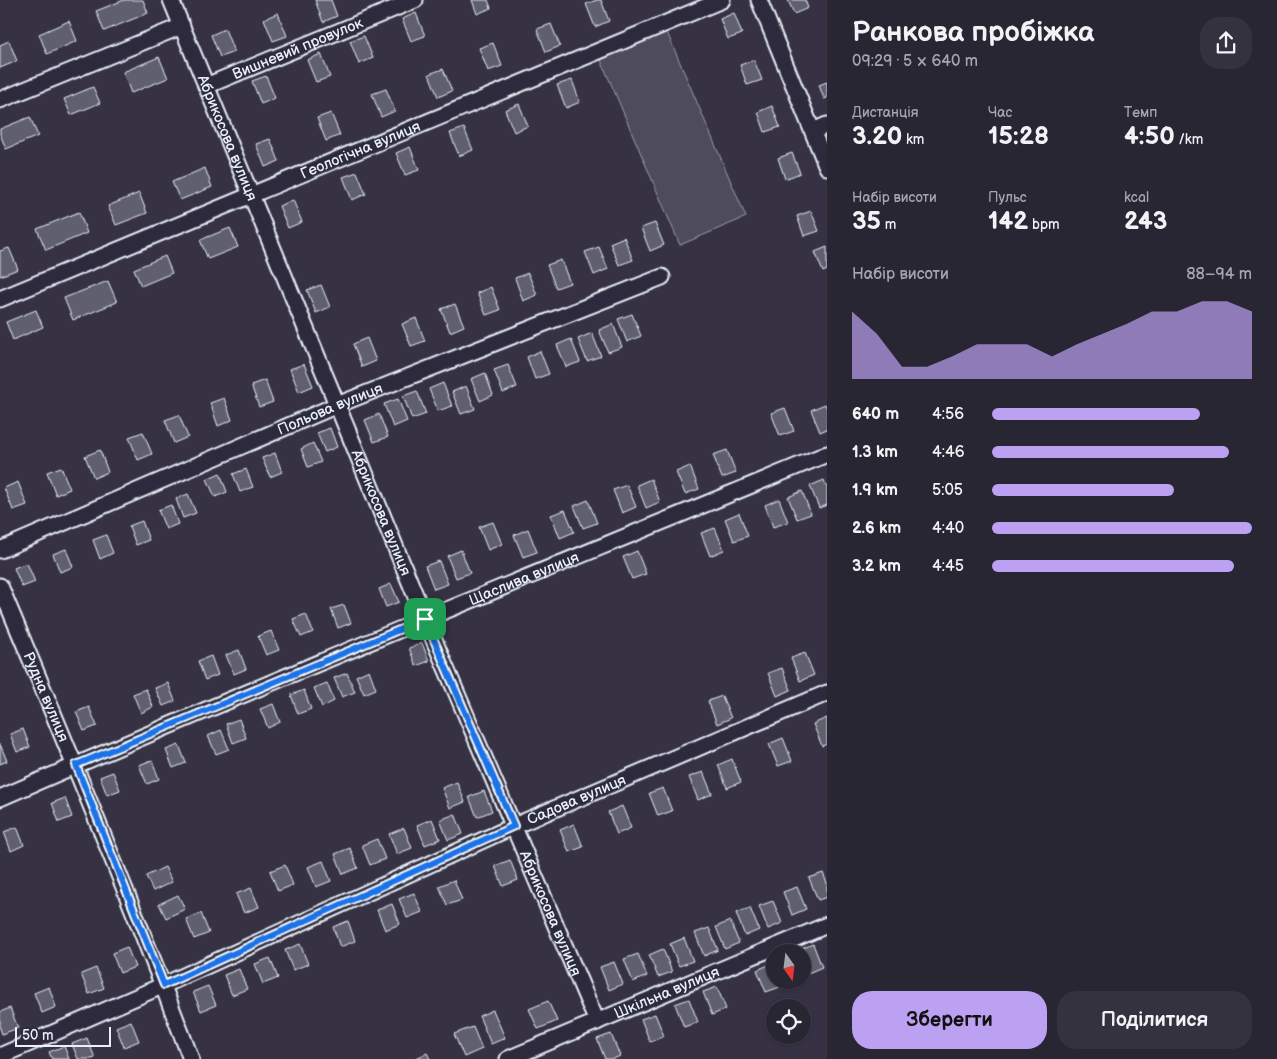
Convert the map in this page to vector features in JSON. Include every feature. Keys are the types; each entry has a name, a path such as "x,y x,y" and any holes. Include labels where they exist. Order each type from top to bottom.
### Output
{"street":[{"name":"Абрикосова вулиця","path":"171,0 425,619 597,1022"},
{"name":"Вишневий провулок","path":"206,86 415,0"},
{"name":"Геологічна вулиця","path":"0,300 722,0"},
{"path":"759,0 820,128 827,167"},
{"path":"0,100 182,26"},
{"name":"Польова вулиця","path":"0,550 337,405 662,277"},
{"name":"Щаслива вулиця","path":"0,798 425,619 827,454"},
{"name":"Рудна вулиця","path":"0,586 76,765 164,985 191,1059"},
{"name":"Садова вулиця","path":"0,1056 164,985 514,826 827,693"},
{"name":"Шкільна вулиця","path":"508,1059 827,925"}],"shaded area":[{"path":"666,30 746,217 680,245 600,58"}],"building":[{"path":"124,0 143,0 148,13 104,31 96,11"},
{"path":"315,0 331,0 337,16 323,22"},
{"path":"472,0 488,0 491,8 477,14"},
{"path":"601,0 609,21 595,27 586,4"},
{"path":"788,0 805,0 808,8 794,14"},
{"path":"278,13 287,36 273,41 264,19"},
{"path":"416,13 425,36 411,41 402,19"},
{"path":"734,13 742,34 728,39 720,19"},
{"path":"69,21 77,41 47,54 39,34"},
{"path":"551,24 560,46 546,52 537,29"},
{"path":"225,29 234,52 220,57 211,35"},
{"path":"364,36 373,58 359,64 350,41"},
{"path":"9,41 17,61 0,68 0,45"},
{"path":"493,43 502,66 488,71 479,48"},
{"path":"321,54 330,77 316,82 307,60"},
{"path":"159,57 168,78 131,93 123,72"},
{"path":"754,60 762,80 747,85 740,65"},
{"path":"443,69 452,91 438,97 429,74"},
{"path":"266,76 275,98 261,104 252,81"},
{"path":"572,80 580,102 566,108 557,85"},
{"path":"827,82 827,98 824,99 819,85"},
{"path":"93,87 100,103 71,115 64,99"},
{"path":"386,89 395,111 381,117 372,94"},
{"path":"519,104 528,126 514,132 505,110"},
{"path":"772,106 780,127 765,132 758,112"},
{"path":"331,113 340,135 326,141 317,118"},
{"path":"30,117 38,136 6,149 0,129"},
{"path":"464,128 473,150 459,156 450,133"},
{"path":"270,139 279,161 265,167 256,144"},
{"path":"410,147 419,170 405,175 396,153"},
{"path":"792,153 800,173 785,179 778,158"},
{"path":"205,168 212,187 180,200 172,182"},
{"path":"357,172 366,194 352,200 343,177"},
{"path":"139,193 147,213 116,225 108,206"},
{"path":"293,200 302,222 288,228 279,206"},
{"path":"811,211 819,231 804,236 797,216"},
{"path":"79,212 87,233 46,250 37,229"},
{"path":"655,223 664,245 650,251 641,228"},
{"path":"230,228 238,247 208,259 200,240"},
{"path":"624,237 633,260 619,265 610,243"},
{"path":"599,247 608,269 594,275 585,252"},
{"path":"827,247 827,270 823,272 815,252"},
{"path":"9,248 18,269 0,276 0,251"},
{"path":"165,256 172,273 141,286 134,269"},
{"path":"561,260 570,283 556,288 547,265"},
{"path":"528,273 537,295 523,301 515,278"},
{"path":"108,281 117,302 73,320 64,298"},
{"path":"321,285 330,307 316,313 307,290"},
{"path":"491,287 500,310 486,315 477,293"},
{"path":"455,304 464,326 450,332 441,309"},
{"path":"36,310 43,327 13,340 6,322"},
{"path":"632,314 641,336 627,342 618,319"},
{"path":"416,318 425,341 411,346 402,324"},
{"path":"613,324 622,347 608,352 599,330"},
{"path":"592,333 601,356 587,361 578,339"},
{"path":"367,338 376,361 362,367 353,344"},
{"path":"571,339 580,362 566,367 557,345"},
{"path":"540,351 549,374 535,379 527,357"},
{"path":"304,364 313,386 299,392 290,369"},
{"path":"508,365 517,387 503,393 494,370"},
{"path":"485,373 493,395 480,401 471,379"},
{"path":"265,380 273,402 259,407 251,385"},
{"path":"443,383 452,406 438,411 429,389"},
{"path":"466,386 475,409 461,414 452,392"},
{"path":"417,391 426,414 412,419 403,396"},
{"path":"224,398 232,420 218,426 210,403"},
{"path":"398,399 407,421 393,427 384,404"},
{"path":"825,404 827,409 827,429 820,432 811,410"},
{"path":"785,408 794,431 780,436 771,413"},
{"path":"379,414 388,437 374,442 365,420"},
{"path":"179,415 188,437 174,443 165,420"},
{"path":"330,428 337,447 325,452 317,433"},
{"path":"143,432 152,454 138,460 129,437"},
{"path":"313,443 321,462 308,467 301,449"},
{"path":"100,450 108,472 94,478 85,456"},
{"path":"727,450 736,473 722,478 713,455"},
{"path":"275,453 282,472 270,477 262,458"},
{"path":"690,466 699,489 685,494 676,472"},
{"path":"61,467 70,489 56,495 47,472"},
{"path":"246,469 253,487 240,492 233,474"},
{"path":"220,473 227,492 215,497 207,479"},
{"path":"651,479 660,502 646,508 637,485"},
{"path":"824,480 827,488 827,505 819,508 810,486"},
{"path":"18,482 27,505 13,510 4,488"},
{"path":"627,485 636,507 622,513 613,490"},
{"path":"802,491 811,514 797,519 788,497"},
{"path":"188,494 196,513 183,518 176,499"},
{"path":"779,499 788,522 773,527 765,505"},
{"path":"588,500 597,523 583,528 574,506"},
{"path":"171,505 178,524 166,529 158,510"},
{"path":"565,510 574,532 560,538 551,515"},
{"path":"739,513 748,536 734,541 725,519"},
{"path":"142,521 149,540 136,545 129,526"},
{"path":"493,522 502,544 488,550 479,527"},
{"path":"715,528 724,550 710,556 701,533"},
{"path":"528,529 537,552 523,557 514,535"},
{"path":"106,535 113,553 100,559 93,540"},
{"path":"66,549 73,567 60,572 53,554"},
{"path":"461,550 470,573 456,578 447,556"},
{"path":"637,551 646,574 632,579 623,557"},
{"path":"439,561 448,584 434,589 425,566"},
{"path":"27,563 35,582 22,587 14,568"},
{"path":"391,584 399,602 386,607 379,589"},
{"path":"344,605 351,623 338,628 331,609"},
{"path":"306,614 313,632 301,637 293,619"},
{"path":"271,631 279,650 266,655 258,636"},
{"path":"422,643 429,661 416,666 409,648"},
{"path":"239,650 246,669 234,674 226,655"},
{"path":"805,653 814,675 800,681 791,658"},
{"path":"211,656 218,675 205,680 198,661"},
{"path":"782,668 791,690 777,696 768,673"},
{"path":"369,670 376,689 364,694 356,676"},
{"path":"347,673 355,692 342,697 334,678"},
{"path":"168,683 175,701 163,706 155,688"},
{"path":"327,683 334,701 322,707 314,688"},
{"path":"146,689 153,707 141,713 133,694"},
{"path":"304,690 311,709 298,714 291,695"},
{"path":"722,696 731,718 717,724 708,701"},
{"path":"273,704 280,722 268,728 260,709"},
{"path":"89,707 97,726 84,731 76,712"},
{"path":"827,718 827,744 822,746 813,724"},
{"path":"239,719 246,738 233,743 226,724"},
{"path":"23,729 30,747 17,752 10,734"},
{"path":"221,730 229,749 216,754 208,736"},
{"path":"783,738 792,761 778,766 769,744"},
{"path":"0,744 7,761 0,764"},
{"path":"179,745 186,763 173,768 166,750"},
{"path":"732,759 741,782 727,788 718,765"},
{"path":"152,760 159,779 147,784 139,765"},
{"path":"113,772 120,790 107,795 100,777"},
{"path":"703,772 712,794 698,800 689,777"},
{"path":"457,782 465,802 450,808 442,788"},
{"path":"663,788 672,811 658,816 649,793"},
{"path":"484,791 492,811 477,817 469,797"},
{"path":"65,798 72,817 59,822 52,803"},
{"path":"622,806 631,828 617,834 608,812"},
{"path":"455,814 463,834 448,840 440,820"},
{"path":"432,819 440,839 425,845 417,825"},
{"path":"574,824 583,847 569,852 560,830"},
{"path":"17,827 24,845 11,851 4,832"},
{"path":"404,828 412,848 397,854 389,834"},
{"path":"377,839 385,859 370,865 362,845"},
{"path":"350,848 358,868 343,874 335,854"},
{"path":"510,860 518,880 503,886 495,866"},
{"path":"323,861 331,881 316,887 308,867"},
{"path":"285,865 293,885 278,891 270,871"},
{"path":"165,867 172,882 153,891 146,876"},
{"path":"823,873 827,883 827,897 818,900 809,878"},
{"path":"454,880 462,900 447,905 439,886"},
{"path":"797,887 806,909 792,915 783,892"},
{"path":"251,888 259,907 244,913 236,894"},
{"path":"414,893 422,912 407,918 399,899"},
{"path":"178,895 185,909 166,918 159,904"},
{"path":"773,901 782,923 768,929 759,906"},
{"path":"392,904 400,924 385,930 377,910"},
{"path":"750,908 759,930 745,936 736,913"},
{"path":"201,913 209,933 194,939 186,919"},
{"path":"348,921 355,941 340,947 333,927"},
{"path":"730,921 739,943 725,949 716,927"},
{"path":"709,928 718,950 704,956 695,933"},
{"path":"684,938 693,961 679,966 670,944"},
{"path":"300,944 308,964 293,970 285,950"},
{"path":"813,944 822,967 811,972 811,945"},
{"path":"127,947 135,967 120,973 112,953"},
{"path":"663,949 672,972 658,977 649,955"},
{"path":"638,954 647,976 633,982 624,959"},
{"path":"270,958 278,978 263,984 255,964"},
{"path":"614,962 623,984 609,990 600,967"},
{"path":"766,966 766,989 774,989 766,992 757,970"},
{"path":"96,968 104,988 89,994 81,974"},
{"path":"239,969 247,989 232,995 224,975"},
{"path":"208,986 216,1005 201,1011 193,992"},
{"path":"49,987 56,1007 42,1013 34,993"},
{"path":"717,987 726,1009 712,1015 703,992"},
{"path":"689,999 698,1022 684,1027 675,1004"},
{"path":"548,1001 557,1021 538,1029 529,1009"},
{"path":"10,1008 18,1028 2,1034 0,1012"},
{"path":"493,1010 505,1038 491,1044 479,1016"},
{"path":"655,1014 664,1036 650,1042 641,1019"},
{"path":"131,1021 139,1041 124,1047 116,1027"},
{"path":"473,1027 482,1049 464,1057 454,1034"},
{"path":"611,1034 620,1056 613,1059 605,1059 597,1039"},
{"path":"87,1038 95,1058 78,1059 72,1044"},
{"path":"64,1046 69,1059 52,1059 49,1052"},
{"path":"427,1053 430,1059 414,1059"}],"route":[{"path":"425,619 514,826 164,985 76,765 425,619"}]}
